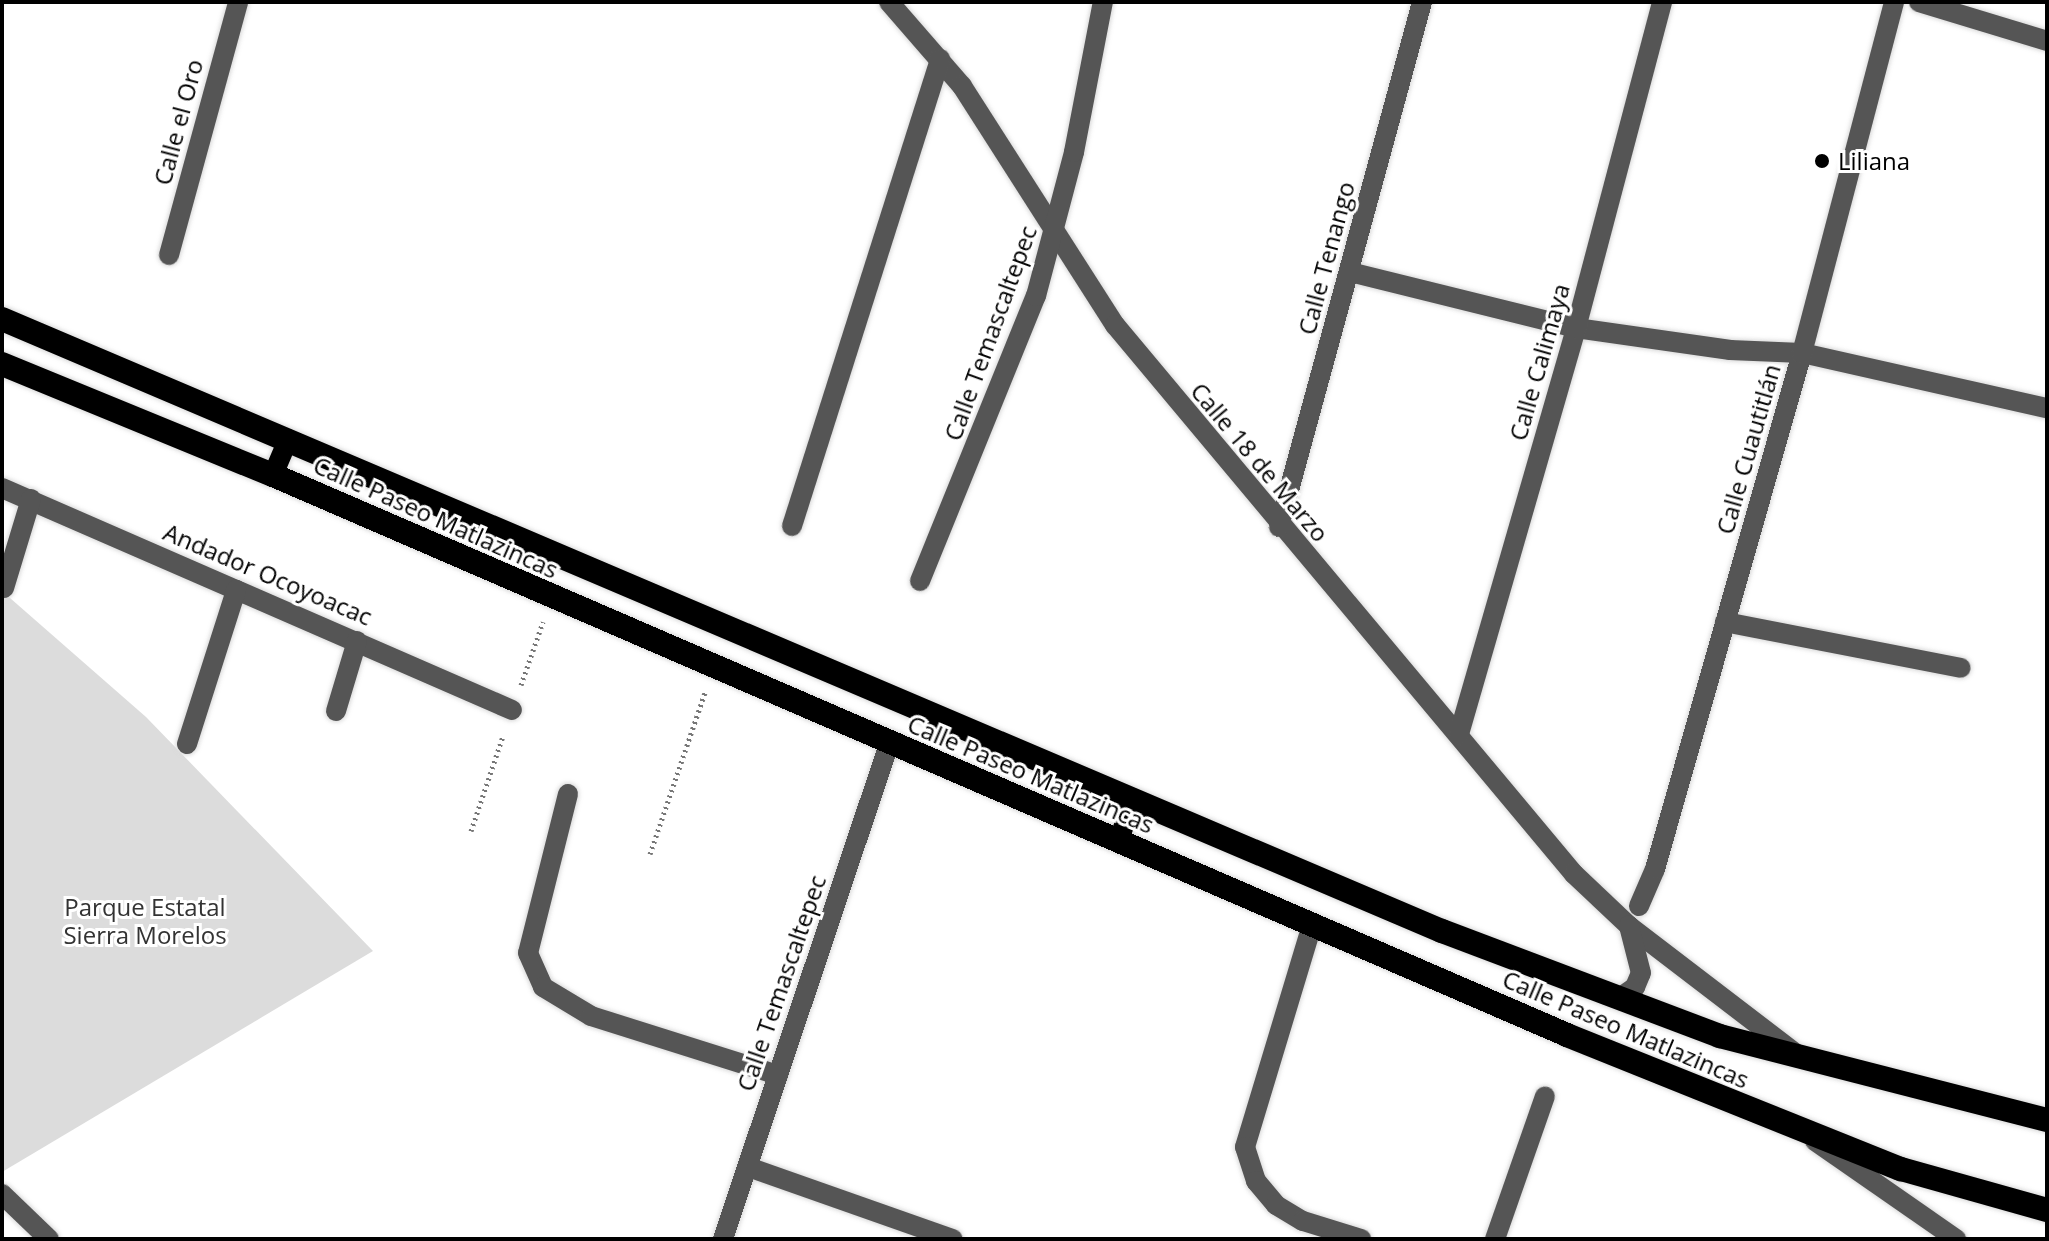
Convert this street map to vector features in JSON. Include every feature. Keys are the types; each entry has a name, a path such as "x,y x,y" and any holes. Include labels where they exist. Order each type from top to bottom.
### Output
{"highway":[{"name":"Calle Paseo Matlazincas","path":"2,319 1442,931 1685,1025 1802,1059 2047,1120"},
{"name":"Calle Paseo Matlazincas","path":"2,364 273,475 889,744 1806,1134 1915,1173 2047,1210"}],"main road":[{"path":"273,475 288,439"},
{"path":"1118,841 1134,800"}],"street":[{"name":"Calle el Oro","path":"169,255 238,2"},
{"name":"Calle 18 de Marzo","path":"889,2 940,59 1115,325 1279,527 1459,734 1574,874 1629,926 1802,1059"},
{"name":"Calle Temascaltepec","path":"920,581 1017,348 1055,235 1103,2"},
{"name":"Calle Tenango","path":"1279,527 1422,2"},
{"name":"Calle Calimaya","path":"1459,734 1576,328 1662,2"},
{"name":"Calle Cuautitlán","path":"1639,906 1655,869 1802,353 1894,2"},
{"path":"1919,2 2047,41"},
{"path":"792,526 940,59"},
{"path":"1350,272 1576,328 1703,347 1802,353 2047,408"},
{"name":"Andador Ocoyoacac","path":"2,488 512,710"},
{"path":"4,588 31,499"},
{"path":"187,744 236,590"},
{"path":"1725,622 1961,668"},
{"path":"336,711 357,641"},
{"name":"Calle Temascaltepec","path":"723,1239 889,744"},
{"path":"568,794 530,943 533,972 556,997 591,1016 778,1075"},
{"path":"1312,925 1245,1147 1256,1181 1276,1205 1303,1221 1361,1239"},
{"path":"1618,999 1635,987 1641,973 1629,926"},
{"path":"1495,1239 1545,1096"},
{"path":"1806,1134 1956,1239"},
{"path":"748,1167 953,1239"},
{"path":"2,1194 49,1239"}],"path":[{"path":"650,854 714,667"}],"green space":[{"name":"Parque Estatal Sierra Morelos","path":"2,591 146,717 373,951 2,1172"}],"place":[{"name":"Liliana","path":"1822,161"}]}
